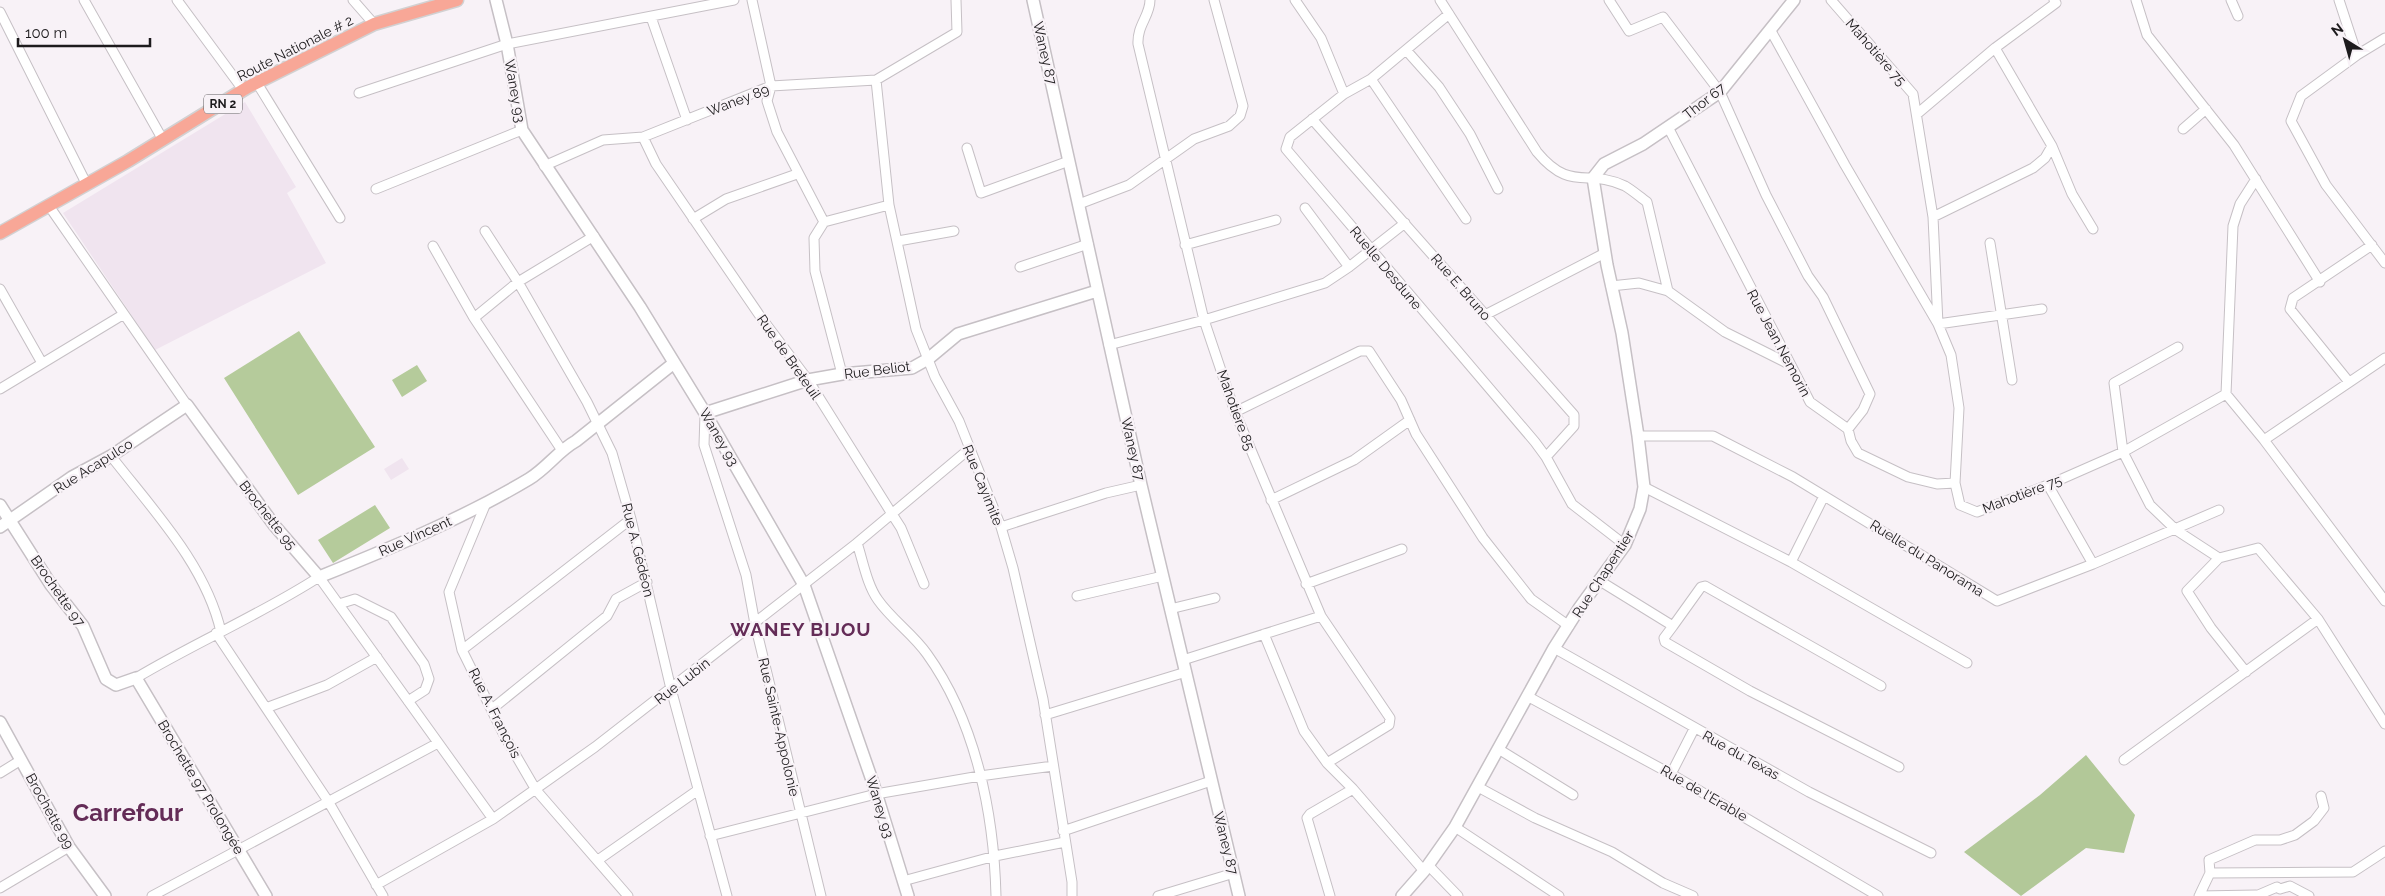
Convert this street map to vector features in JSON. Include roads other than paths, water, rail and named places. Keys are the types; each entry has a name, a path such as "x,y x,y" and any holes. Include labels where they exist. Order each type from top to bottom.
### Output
{"main road":[{"name":"Route Nationale # 2","path":"0,233 87,185 258,83 374,24 457,0"}],"street":[{"path":"84,0 164,140"},
{"path":"177,0 244,91"},
{"path":"353,0 374,24"},
{"name":"Waney 93","path":"496,0 507,44 522,130 544,166 594,236 706,413 804,585 876,794 908,896"},
{"path":"359,93 507,44 734,0"},
{"path":"752,0 771,86 767,101 777,132 797,174 824,222"},
{"name":"Waney 89","path":"544,166 602,140 643,137 771,86 876,80 957,32 956,0"},
{"name":"Waney 87","path":"1033,0 1141,485 1239,896"},
{"name":"Mahotiere 85","path":"1150,0 1150,7 1138,30 1138,44 1204,320 1235,412 1306,584 1321,616 1390,718 1389,725 1327,763"},
{"path":"1079,204 1129,185 1203,134 1229,126 1243,112 1228,47 1214,0"},
{"path":"1295,0 1321,38 1344,94"},
{"path":"1440,0 1537,152 1548,165 1573,178 1593,178 1624,186 1647,202 1668,291"},
{"path":"1610,0 1629,31 1663,17 1720,92 1766,195 1808,276 1823,296 1870,394 1863,410 1848,429 1851,441 1858,453 1908,477 1937,484 1955,483"},
{"name":"Thor 67","path":"1593,178 1604,164 1643,144 1720,92 1771,31 1794,0"},
{"name":"Mahotière 75","path":"1831,0 1913,94 1932,217 1938,324 1951,355 1959,408 1955,483 1960,505 1977,512 2048,485 2123,452 2226,394"},
{"path":"1917,114 1996,48 2056,3 2054,0"},
{"path":"2136,0 2147,35 2234,145 2320,282"},
{"path":"2231,0 2238,16"},
{"path":"2339,0 2357,55"},
{"path":"0,12 87,185"},
{"name":"Ruelle Desdune","path":"1449,14 1371,79 1344,94 1290,137 1286,149 1546,457 1572,504 1625,545"},
{"path":"651,17 687,120"},
{"path":"1771,31 1844,165 1938,324 2042,308"},
{"path":"2385,38 2357,55 2301,96 2292,121 2326,184 2385,263"},
{"path":"1996,48 2052,146 2072,194 2093,229"},
{"path":"1406,50 1439,88 1470,134 1498,189"},
{"path":"1371,79 1466,219"},
{"name":"Rue Cayimite","path":"876,80 889,205 916,329 928,359 959,422 968,450 1001,527 1013,568 1045,715 1072,882 1072,896"},
{"path":"258,83 340,218"},
{"path":"2184,129 2206,109"},
{"name":"Rue E. Bruno","path":"1312,119 1574,415 1574,426 1546,457"},
{"name":"Rue Jean Nemorin","path":"1668,127 1789,365 1810,402 1848,429"},
{"path":"376,189 522,130"},
{"name":"Rue de Breteuil","path":"643,137 656,164 692,219 808,380 901,528 924,584"},
{"path":"1932,217 2033,168 2045,158 2052,146"},
{"path":"967,148 981,193 1069,161"},
{"path":"692,219 726,199 797,174"},
{"name":"Rue Chapentier","path":"1402,896 1426,868 1455,827 1500,750 1554,648 1625,545 1640,509 1644,487 1638,436 1622,333 1611,286 1593,178"},
{"path":"2256,179 2240,204 2233,226 2226,394 2264,440 2385,601"},
{"path":"842,374 815,271 814,238 824,222 889,205"},
{"name":"Brochette 95","path":"49,206 187,405 274,525 319,577 339,604 493,819"},
{"path":"1305,208 1350,268"},
{"path":"1185,245 1276,220"},
{"path":"1109,345 1204,320 1325,283 1350,268 1405,223"},
{"name":"Rue A. Gédéon","path":"485,231 518,282 598,423 612,453 631,519 672,689 726,896"},
{"path":"898,241 954,231"},
{"path":"474,318 518,282 594,236"},
{"path":"1990,243 2012,380"},
{"path":"1020,267 1088,244"},
{"path":"2349,382 2290,309 2293,298 2320,282 2372,245"},
{"path":"433,246 474,318 561,449"},
{"path":"1484,315 1605,253"},
{"path":"1611,286 1638,283 1668,291 1725,332 1789,365"},
{"path":"0,289 42,363"},
{"name":"Rue Beliot","path":"706,413 808,380 842,374 912,368 928,359 958,334 1097,291"},
{"path":"0,389 124,314"},
{"path":"2178,347 2114,383 2123,452 2150,505 2176,530 2219,558"},
{"path":"1235,412 1365,350 1369,351 1402,400 1416,434 1483,538 1531,599 1569,626"},
{"path":"2264,440 2385,358"},
{"name":"Rue Vincent","path":"136,678 218,632 292,594 319,577 412,540 486,503 531,477 561,449 598,423 674,363"},
{"name":"Rue Acapulco","path":"5,524 72,478 111,456 187,405"},
{"name":"Rue Sainte-Appolonie","path":"706,413 704,445 746,575 755,624 799,814 821,896"},
{"path":"1271,500 1354,460 1410,420"},
{"name":"Ruelle du Panorama","path":"1638,436 1714,436 1824,496 1997,601 2176,530 2219,510"},
{"name":"Rue Lubin","path":"376,885 493,819 536,790 672,689 755,624 857,543 968,450"},
{"path":"111,456 190,562 216,610 218,632 328,801 383,896"},
{"path":"1001,527 1106,493 1141,485"},
{"path":"2048,485 2093,564"},
{"path":"1644,487 1791,562 1967,662"},
{"path":"1791,562 1824,496"},
{"name":"Rue A. François","path":"486,503 449,592 462,650 536,790 628,896"},
{"name":"Brochette 97","path":"0,505 5,524 83,626 106,679 116,684 136,678"},
{"path":"462,650 631,519"},
{"path":"857,543 878,600 928,654 962,714 980,776 995,856 996,896"},
{"path":"2246,672 2211,628 2187,590 2219,558 2258,548 2318,619 2385,724"},
{"path":"1306,584 1402,549"},
{"path":"1077,596 1163,576"},
{"path":"1600,580 1673,626"},
{"path":"492,709 606,616 616,599 647,582"},
{"path":"1881,686 1705,586 1701,586 1664,638 1665,642 1750,691 1899,767"},
{"path":"339,604 355,598 391,617 424,664 429,679 425,690 408,702"},
{"path":"1170,609 1215,598"},
{"path":"1183,660 1321,616"},
{"path":"2124,760 2318,619"},
{"path":"1264,634 1304,731 1327,763 1353,788 1426,868 1458,896"},
{"name":"Rue du Texas","path":"1554,648 1694,729 1809,792 1931,853"},
{"path":"266,708 327,685 376,657"},
{"path":"1045,715 1186,672"},
{"name":"Brochette 97 Prolongée","path":"136,678 266,896"},
{"name":"Rue de l'Erable","path":"1527,696 1670,774 1878,896"},
{"name":"Brochette 99","path":"0,722 69,847 105,896"},
{"path":"1670,774 1694,729"},
{"path":"152,896 438,742"},
{"path":"1500,750 1573,795"},
{"path":"0,773 21,760"},
{"path":"710,836 876,794 980,776 1053,766"},
{"path":"1063,831 1211,781"},
{"path":"1478,787 1535,818 1612,852 1663,883 1693,896"},
{"path":"1330,896 1307,818 1353,788"},
{"path":"598,860 698,790"},
{"path":"2309,896 2290,886 2280,889 2277,887 2256,895 2200,895 2210,872 2209,860 2255,840 2280,840 2295,835 2314,821 2324,808 2321,796"},
{"path":"1455,827 1559,896"},
{"path":"903,881 995,856 1065,842"},
{"path":"0,888 69,847"},
{"path":"2210,872 2353,872 2385,851"},
{"path":"1158,896 1234,873"}],"district":[{"name":"WANEY BIJOU","path":"801,629"},
{"name":"Carrefour","path":"128,812"}]}
